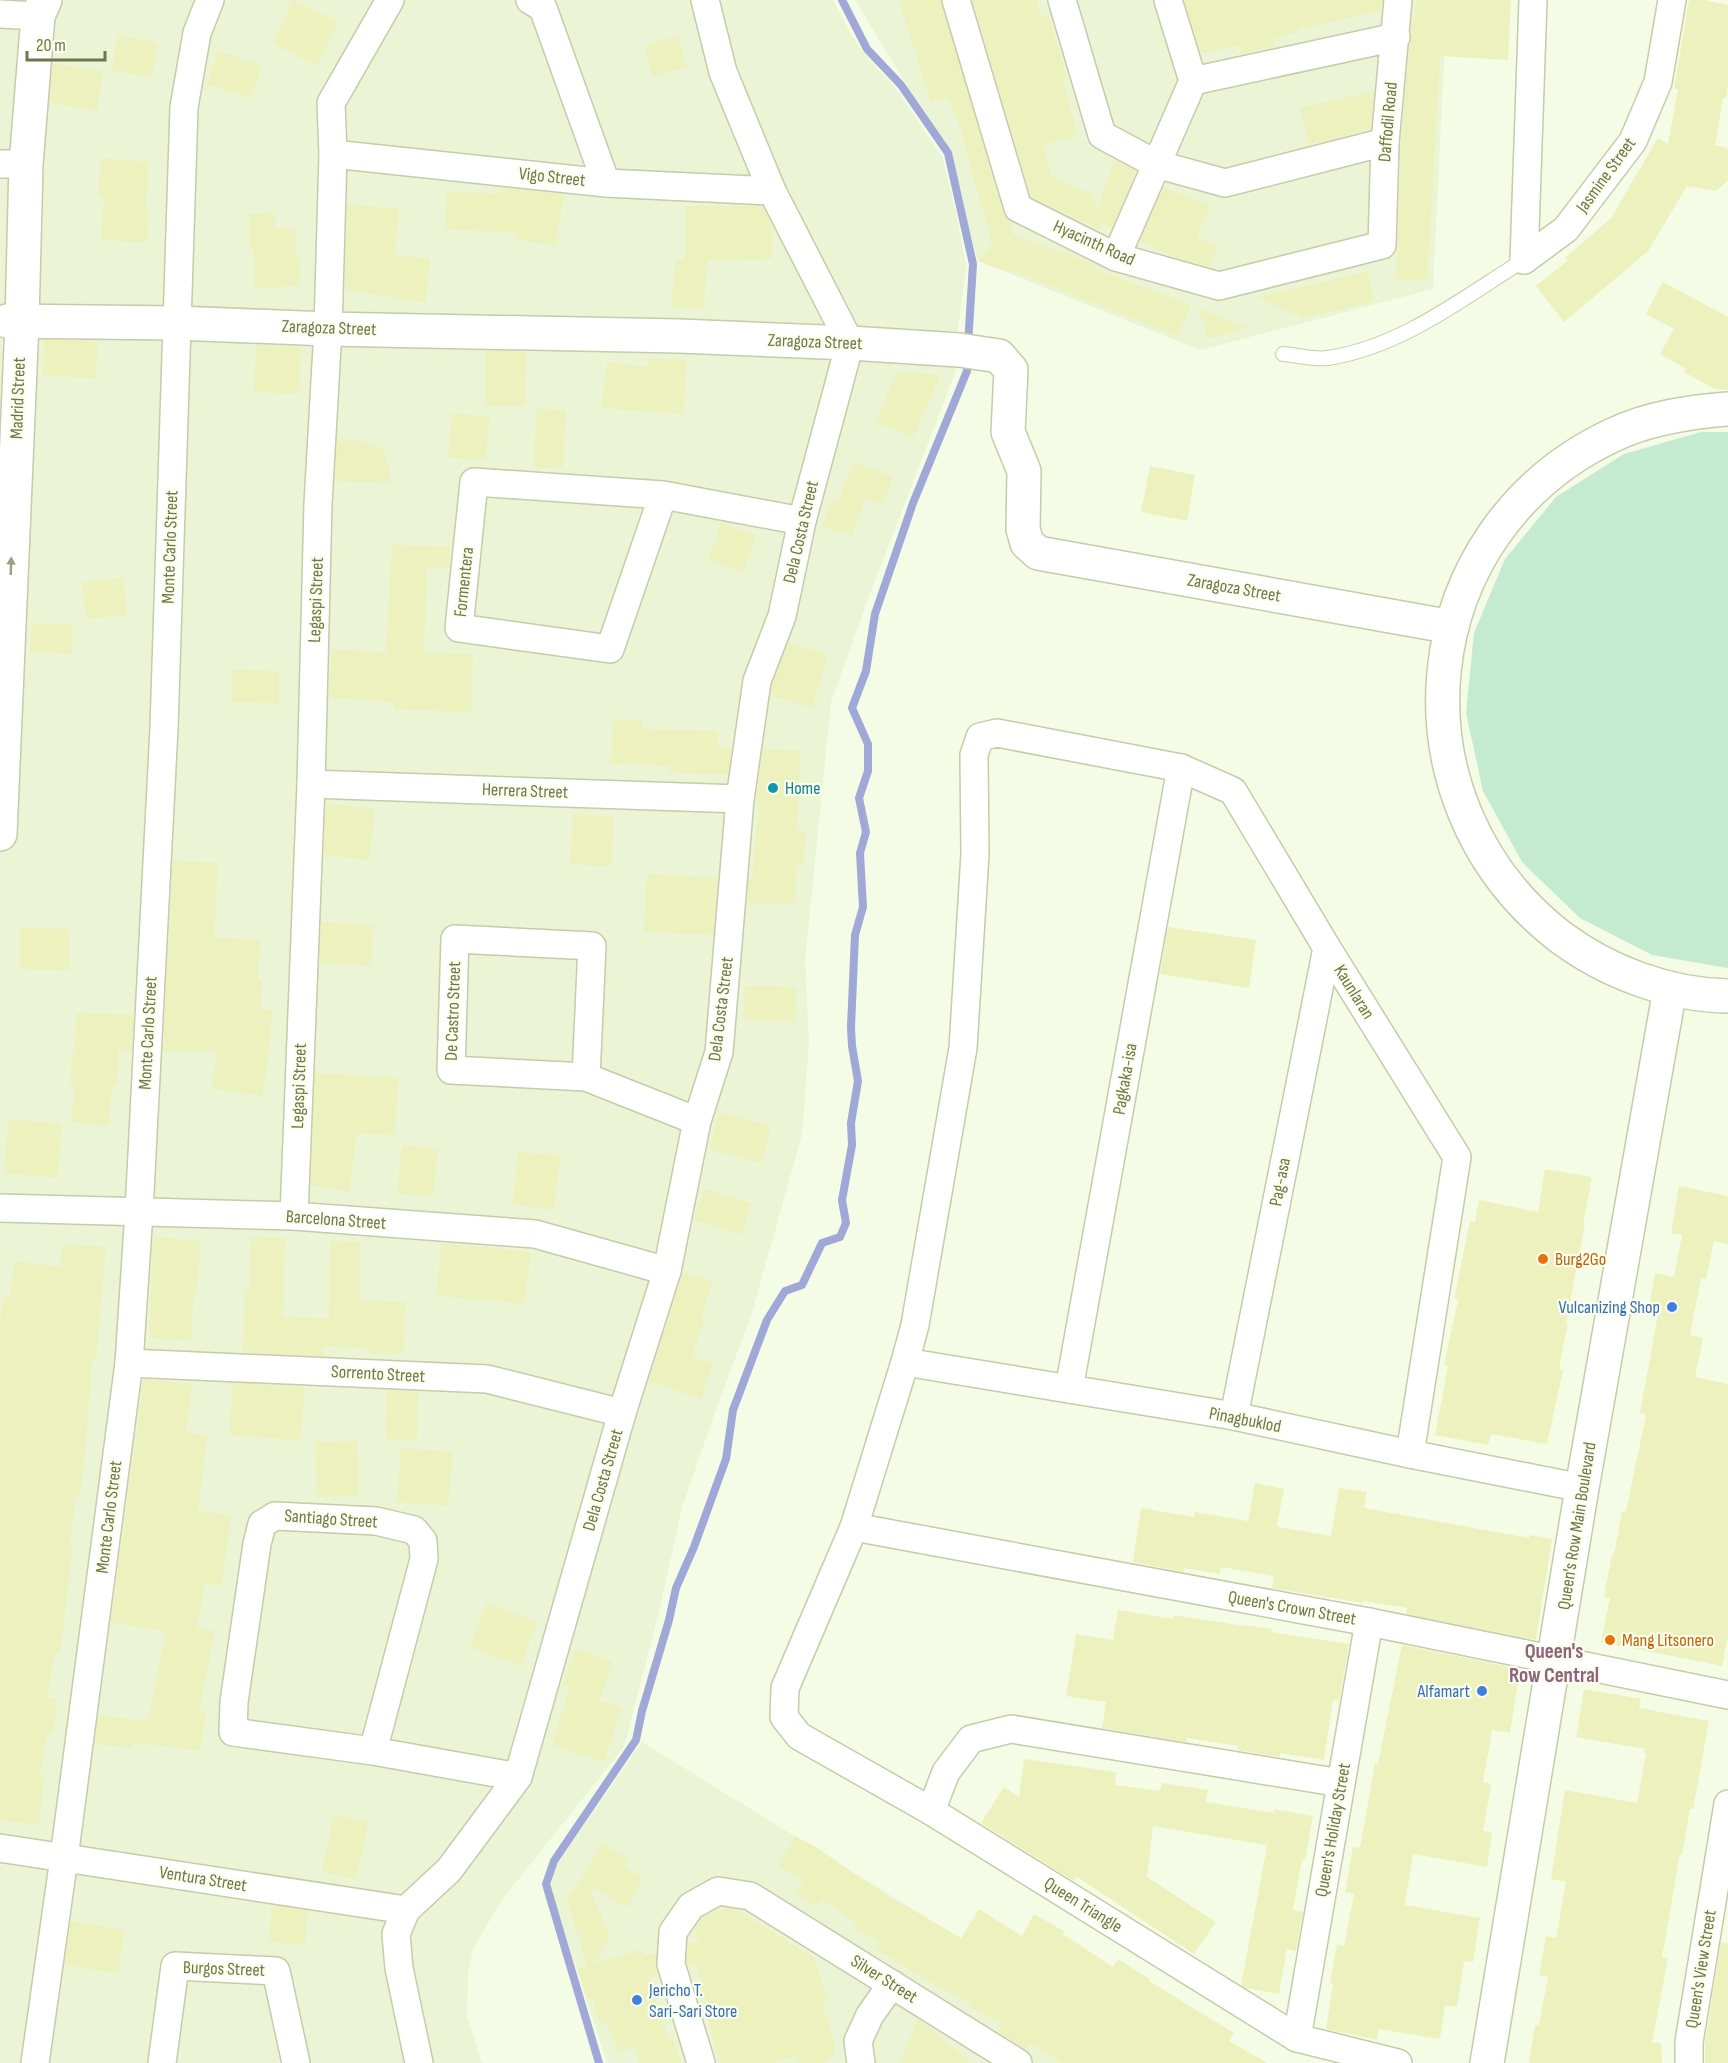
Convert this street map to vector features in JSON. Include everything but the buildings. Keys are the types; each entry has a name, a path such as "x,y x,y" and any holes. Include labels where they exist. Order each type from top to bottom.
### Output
{"street":[{"name":"Monte Carlo Street","path":"35,2063 129,1363 140,1212 164,728 184,107 197,33 210,0"},
{"name":"Legaspi Street","path":"294,1216 318,504 328,329 333,154 332,103 390,0"},
{"path":"530,0 543,8 606,183"},
{"path":"705,0 723,72 772,191 850,342"},
{"name":"Hyacinth Road","path":"956,0 1017,208 1116,257 1219,286 1382,244"},
{"path":"1062,0 1102,135 1156,164 1225,183 1385,142"},
{"path":"1116,257 1193,81 1168,0"},
{"name":"Daffodil Road","path":"1382,244 1385,142 1398,0"},
{"path":"1524,260 1533,0"},
{"name":"Jasmine Street","path":"1524,260 1566,229 1633,141 1658,82 1672,0"},
{"name":"Madrid Street","path":"0,834 12,164 27,9"},
{"path":"1193,81 1396,37"},
{"name":"Vigo Street","path":"333,154 606,183 772,191"},
{"name":"Zaragoza Street","path":"9,321 177,323 850,342 959,350 999,356 1011,370 1008,432 1024,471 1023,529 1027,543 1038,554 1452,627"},
{"name":"Madrid Street","path":"0,446 9,321"},
{"name":"Dela Costa Street","path":"419,2063 399,1968 396,1935 406,1910 449,1870 518,1777 622,1413 667,1271 697,1121 719,1052 740,799 757,681 782,616 802,521 850,342"},
{"path":"1728,409 1697,411 1655,420 1614,435 1576,455 1541,482 1511,512 1485,547 1466,586 1452,627 1443,672 1442,717 1449,763 1461,807 1481,848 1507,886 1539,919 1575,948 1615,970 1670,989 1712,996 1728,996"},
{"name":"Formentera","path":"663,495 610,649 459,628 474,482 663,495 802,521"},
{"name":"Kaunlaran","path":"905,1362 915,1325 963,1048 975,854 974,755 980,737 997,732 1181,768 1233,791 1457,1157 1410,1454"},
{"name":"Pagkaka-isa","path":"1069,1389 1181,768"},
{"name":"Herrera Street","path":"310,784 740,799"},
{"name":"De Castro Street","path":"586,1077 592,946 455,939 451,1070 586,1077 697,1121"},
{"name":"Pag-asa","path":"1234,1416 1327,948"},
{"name":"Queen's Row Main Boulevard","path":"1487,2063 1582,1488 1670,989"},
{"name":"Barcelona Street","path":"0,1208 294,1216 535,1234 667,1271"},
{"path":"854,1527 905,1362"},
{"name":"Pinagbuklod","path":"905,1362 1234,1416 1582,1488"},
{"name":"Sorrento Street","path":"129,1363 488,1379 622,1413"},
{"name":"Santiago Street","path":"373,1751 423,1559 423,1541 414,1530 376,1521 275,1515 262,1524 257,1544 234,1702 233,1732 373,1751 518,1777"},
{"name":"Queen's Crown Street","path":"854,1527 1370,1622 1728,1695"},
{"name":"Queen Triangle","path":"854,1527 785,1688 784,1717 799,1736 931,1811 1297,2038 1398,2063"},
{"name":"Queen's Holiday Street","path":"1297,2038 1370,1622"},
{"path":"931,1811 946,1772 971,1739 1011,1730 1341,1784"},
{"name":"Queen's View Street","path":"1689,2063 1689,2042 1728,1804"},
{"name":"Ventura Street","path":"0,1848 406,1910"},
{"name":"Silver Street","path":"701,2063 671,1964 673,1932 691,1906 718,1891 750,1896 1018,2063"},
{"name":"Burgos Street","path":"162,2063 175,1966 276,1971 296,2063"},
{"path":"861,2063 858,2042 870,2015 892,1984"}],"lane":[{"path":"1283,354 1326,358 1359,351 1419,326 1524,260"}],"shaded area":[{"path":"0,0 833,0 857,45 900,94 942,157 956,212 966,266 958,329 960,350 954,376 831,702 805,961 809,1042 802,1135 751,1316 682,1508 657,1620 624,1747 501,1901 473,1949 468,1972 467,2016 482,2063 0,2063"},
{"path":"855,0 1447,0 1433,289 1200,350 978,261 948,153"},
{"path":"1701,432 1728,432 1728,968 1652,955 1580,918 1522,862 1483,791 1466,713 1474,633 1505,559 1556,497 1624,454"},
{"path":"642,1742 1162,2063 607,2063 550,1886 557,1864"}],"waterway":[{"path":"842,0 867,49 901,85 948,153 973,264 968,345"},
{"path":"599,2063 546,1884 554,1861 636,1740 676,1588 694,1547 726,1459 733,1410 767,1320 785,1291 802,1285 822,1243 840,1237 846,1223 842,1200 852,1145 851,1123 858,1081 851,1027 855,935 863,907 860,853 866,832 859,798 868,771 868,744 852,708 866,671 875,614 913,503 967,371 967,360"}],"place":[{"name":"Home","path":"773,788"},
{"name":"Burg2Go","path":"1543,1259"},
{"name":"Vulcanizing Shop","path":"1672,1307"},
{"name":"Mang Litsonero","path":"1610,1640"},
{"name":"Alfamart","path":"1482,1691"},
{"name":"Jericho T. Sari-Sari Store","path":"637,2000"}],"district":[{"name":"Queen's Row Central","path":"1554,1663"}]}
